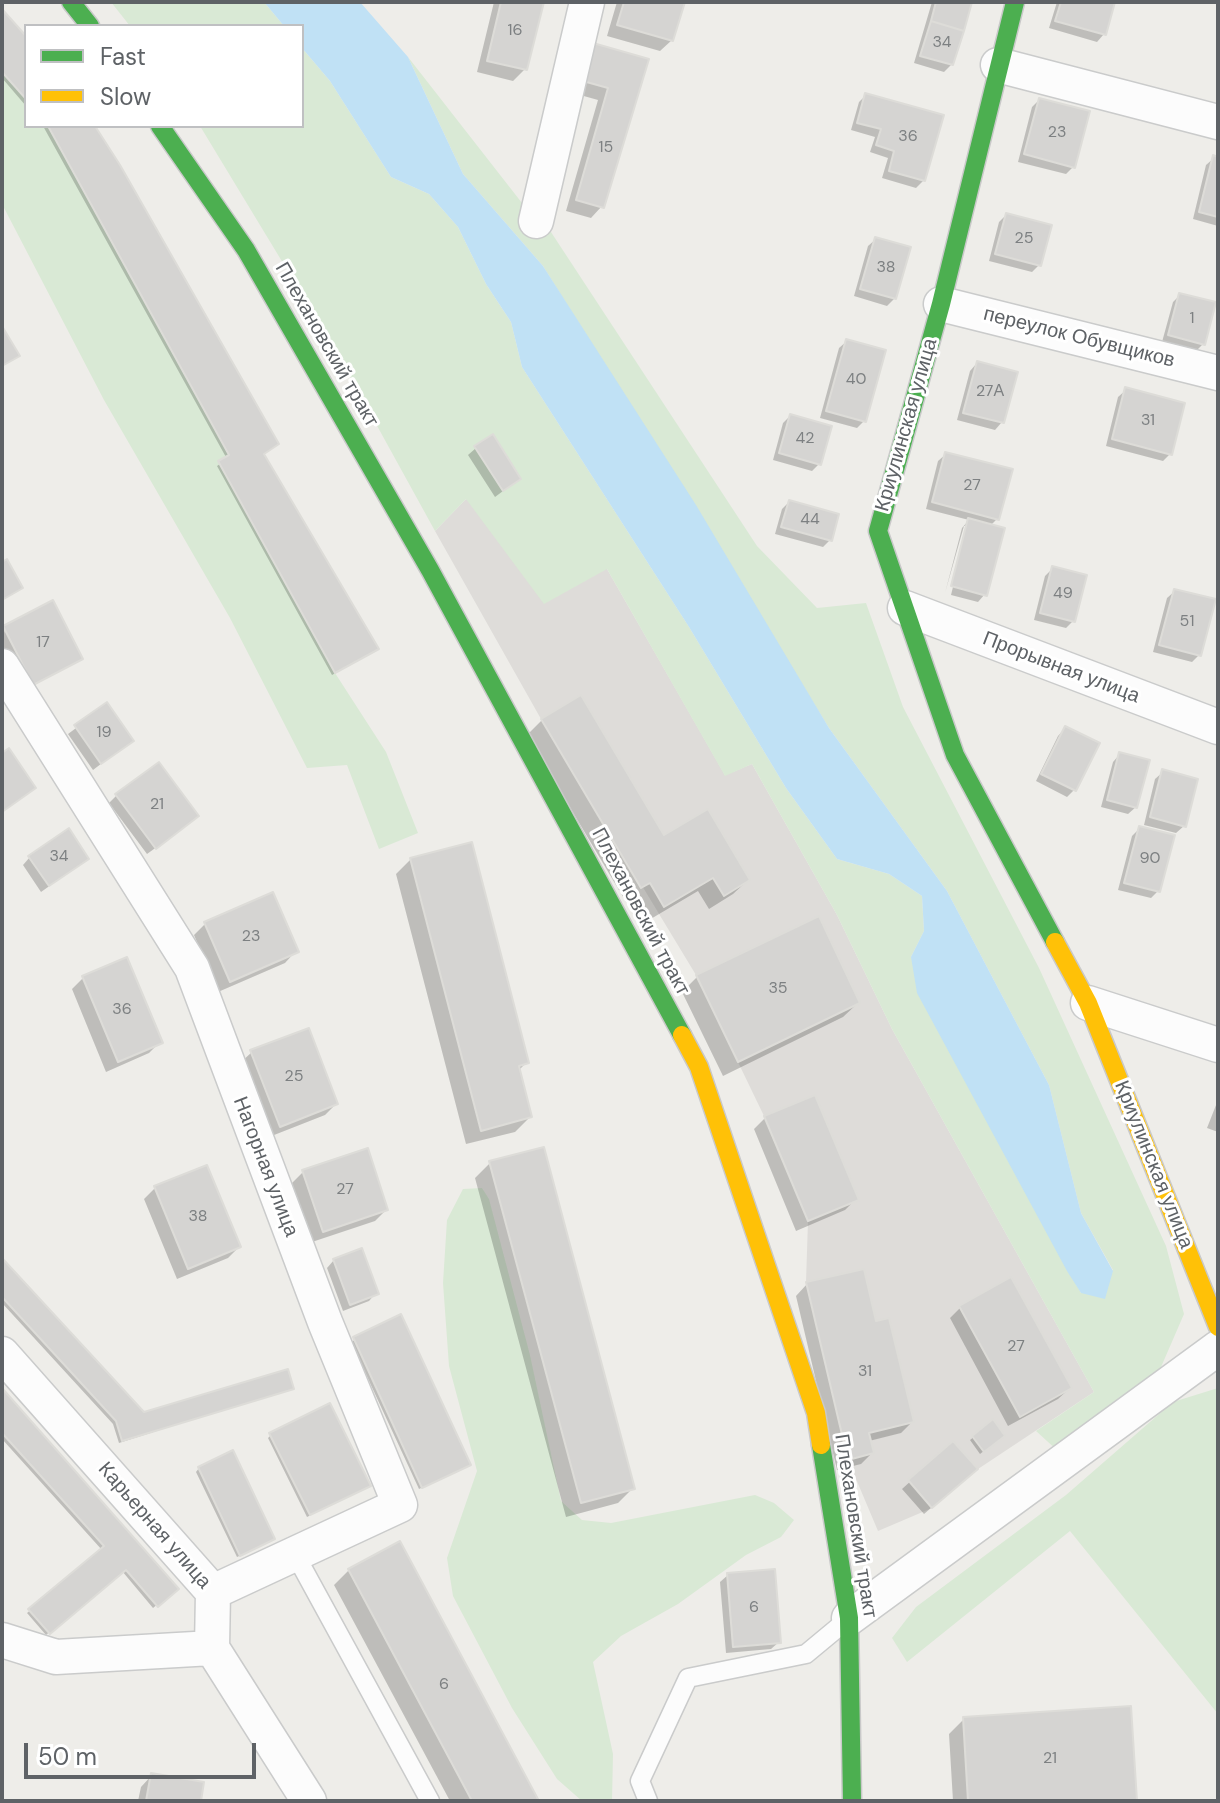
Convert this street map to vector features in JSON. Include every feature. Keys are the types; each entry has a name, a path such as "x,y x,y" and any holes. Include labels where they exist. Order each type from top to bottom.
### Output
{"street":[{"path":"71,2 88,24"},
{"path":"536,221 587,2"},
{"name":"Криулинская улица","path":"1015,2 941,304 878,531 955,755 1088,1003 1218,1327"},
{"path":"998,65 1218,122"},
{"name":"Плехановский тракт","path":"161,128 246,250 422,557 699,1067 816,1413 849,1618 852,1801"},
{"name":"переулок Обувщиков","path":"941,304 1218,373"},
{"name":"Прорывная улица","path":"905,608 1218,727"},
{"name":"Нагорная улица","path":"2,666 192,968 325,1322 400,1505 213,1592"},
{"path":"1088,1003 1218,1045"},
{"path":"849,1618 1218,1348"},
{"name":"Карьерная улица","path":"2,1354 213,1592 212,1648"},
{"path":"2,1640 56,1657 212,1648 309,1801"}],"lane":[{"path":"295,1554 430,1801"},
{"path":"648,1801 640,1781 688,1678 806,1654 849,1618"}],"shaded area":[{"path":"466,499 607,569 725,775 752,764 837,915 892,1029 1094,1392 978,1469 932,1508 878,1531 848,1460 806,1282 808,1221 764,1116 696,975 541,719 435,531"}],"green space":[{"path":"111,2 264,2 282,24 128,24"},
{"path":"304,50 330,81 391,177 429,194 458,227 486,284 511,322 522,367 689,627 786,788 837,859 889,874 922,896 924,931 911,957 1006,1154 1081,1293 1113,1270 1081,1213 1049,1085 947,891 829,728 543,266 463,174 408,57 529,212 547,226 757,546 817,608 866,603 903,707 1039,968 1166,1246 1184,1314 1158,1374 1059,1452 1036,1431 1094,1392 892,1029 837,915 752,764 725,776 607,569 544,604 466,499 435,531 332,344 201,128 304,128"},
{"path":"2,72 24,97 24,128 49,128 229,455 219,461 335,673 386,752 418,833 379,849 347,765 307,768 230,618 104,400 2,204"},
{"path":"482,1188 489,1199 530,1355 561,1501 582,1520 611,1523 755,1495 774,1503 794,1520 781,1537 746,1555 678,1604 621,1636 593,1662 613,1754 612,1801 582,1801 557,1779 512,1708 453,1596 447,1558 477,1471 449,1366 443,1283 447,1220 463,1189"},
{"path":"1218,1388 1218,1714 1070,1531 907,1662 892,1638 916,1607 1066,1495 1173,1402"}],"water":[{"path":"264,2 360,2 408,57 463,174 543,266 696,505 829,728 947,891 1049,1085 1081,1213 1113,1271 1105,1299 1081,1293 1067,1271 917,993 911,957 924,931 922,896 889,874 837,859 786,788 689,627 522,367 511,322 486,284 458,227 429,194 391,177 330,81 304,50 304,24 282,24"}],"building":[{"path":"501,2 544,2 527,70 487,61"},
{"path":"624,2 685,2 673,41 617,25"},
{"path":"936,2 972,2 964,31 931,21"},
{"path":"1061,2 1115,2 1106,35 1055,21"},
{"path":"2,9 24,34 24,97 2,72"},
{"path":"931,21 964,31 953,65 920,56"},
{"path":"593,43 649,59 604,208 576,200 608,88 583,81"},
{"path":"865,93 944,115 925,181 889,171 894,151 876,145 881,129 857,123"},
{"path":"1039,98 1090,111 1075,168 1024,154"},
{"path":"49,128 96,128 120,165 279,444 264,454 379,649 335,673 218,461 229,455"},
{"path":"1213,155 1218,157 1218,217 1199,212"},
{"path":"1006,213 1052,225 1041,266 995,254"},
{"path":"875,237 911,247 896,299 860,289"},
{"path":"1179,293 1216,302 1205,345 1168,335"},
{"path":"2,326 20,356 2,366"},
{"path":"846,339 886,350 866,422 826,411"},
{"path":"977,361 1018,372 1004,423 963,413"},
{"path":"1125,387 1185,403 1172,455 1112,439"},
{"path":"790,414 832,426 821,465 779,453"},
{"path":"493,434 521,479 503,491 474,446"},
{"path":"945,452 1013,469 999,520 932,502"},
{"path":"789,500 839,514 832,541 781,527"},
{"path":"968,518 1005,528 987,596 951,586"},
{"path":"7,559 23,588 2,600 2,562"},
{"path":"1052,566 1087,575 1075,622 1040,613"},
{"path":"1174,589 1216,599 1201,656 1159,645"},
{"path":"53,600 83,659 33,685 3,626"},
{"path":"581,695 664,835 708,809 750,880 724,896 713,878 664,907 650,883 641,888 541,719"},
{"path":"107,702 134,741 101,764 74,725"},
{"path":"1065,726 1100,743 1076,791 1041,774"},
{"path":"9,748 36,788 2,812 2,753"},
{"path":"1119,752 1150,760 1137,808 1107,800"},
{"path":"159,762 199,816 156,849 115,794"},
{"path":"1162,769 1198,779 1186,827 1150,817"},
{"path":"1139,826 1175,835 1160,892 1124,883"},
{"path":"69,828 89,859 49,886 28,856"},
{"path":"472,842 529,1063 519,1066 532,1117 481,1131 410,858"},
{"path":"273,892 299,952 230,982 204,922"},
{"path":"819,916 860,1003 738,1062 696,975"},
{"path":"127,957 163,1043 118,1062 82,976"},
{"path":"309,1028 338,1104 280,1127 250,1050"},
{"path":"815,1095 859,1200 808,1221 764,1116"},
{"path":"544,1147 635,1489 581,1503 489,1161"},
{"path":"368,1148 388,1210 323,1232 302,1170"},
{"path":"207,1165 241,1247 188,1269 154,1186"},
{"path":"362,1248 379,1294 350,1305 333,1259"},
{"path":"2,1258 144,1412 288,1369 294,1389 122,1441 116,1421 2,1297"},
{"path":"864,1269 876,1321 889,1318 914,1422 869,1433 874,1453 848,1460 806,1282"},
{"path":"1011,1277 1072,1388 1020,1417 959,1306"},
{"path":"401,1314 471,1465 422,1488 353,1337"},
{"path":"2,1388 179,1589 158,1607 126,1570 50,1634 28,1609 104,1546 2,1433"},
{"path":"330,1403 371,1486 310,1515 269,1433"},
{"path":"993,1419 1005,1436 984,1452 972,1436"},
{"path":"953,1441 978,1469 932,1508 908,1480"},
{"path":"233,1450 275,1539 240,1556 198,1467"},
{"path":"400,1541 539,1801 472,1801 348,1569"},
{"path":"775,1569 781,1643 733,1647 727,1573"},
{"path":"1131,1706 1137,1801 968,1801 963,1717"},
{"path":"151,1773 204,1782 201,1801 146,1801"}],"traffic: fast":[{"path":"71,2 88,24"},
{"path":"1015,2 941,304 878,531 955,755 1055,942"},
{"path":"161,128 246,250 430,570 682,1035"},
{"path":"821,1445 849,1618 852,1801"}],"traffic: slow":[{"path":"1055,942 1088,1003 1218,1327"},
{"path":"682,1035 699,1067 816,1413 821,1445"}]}
